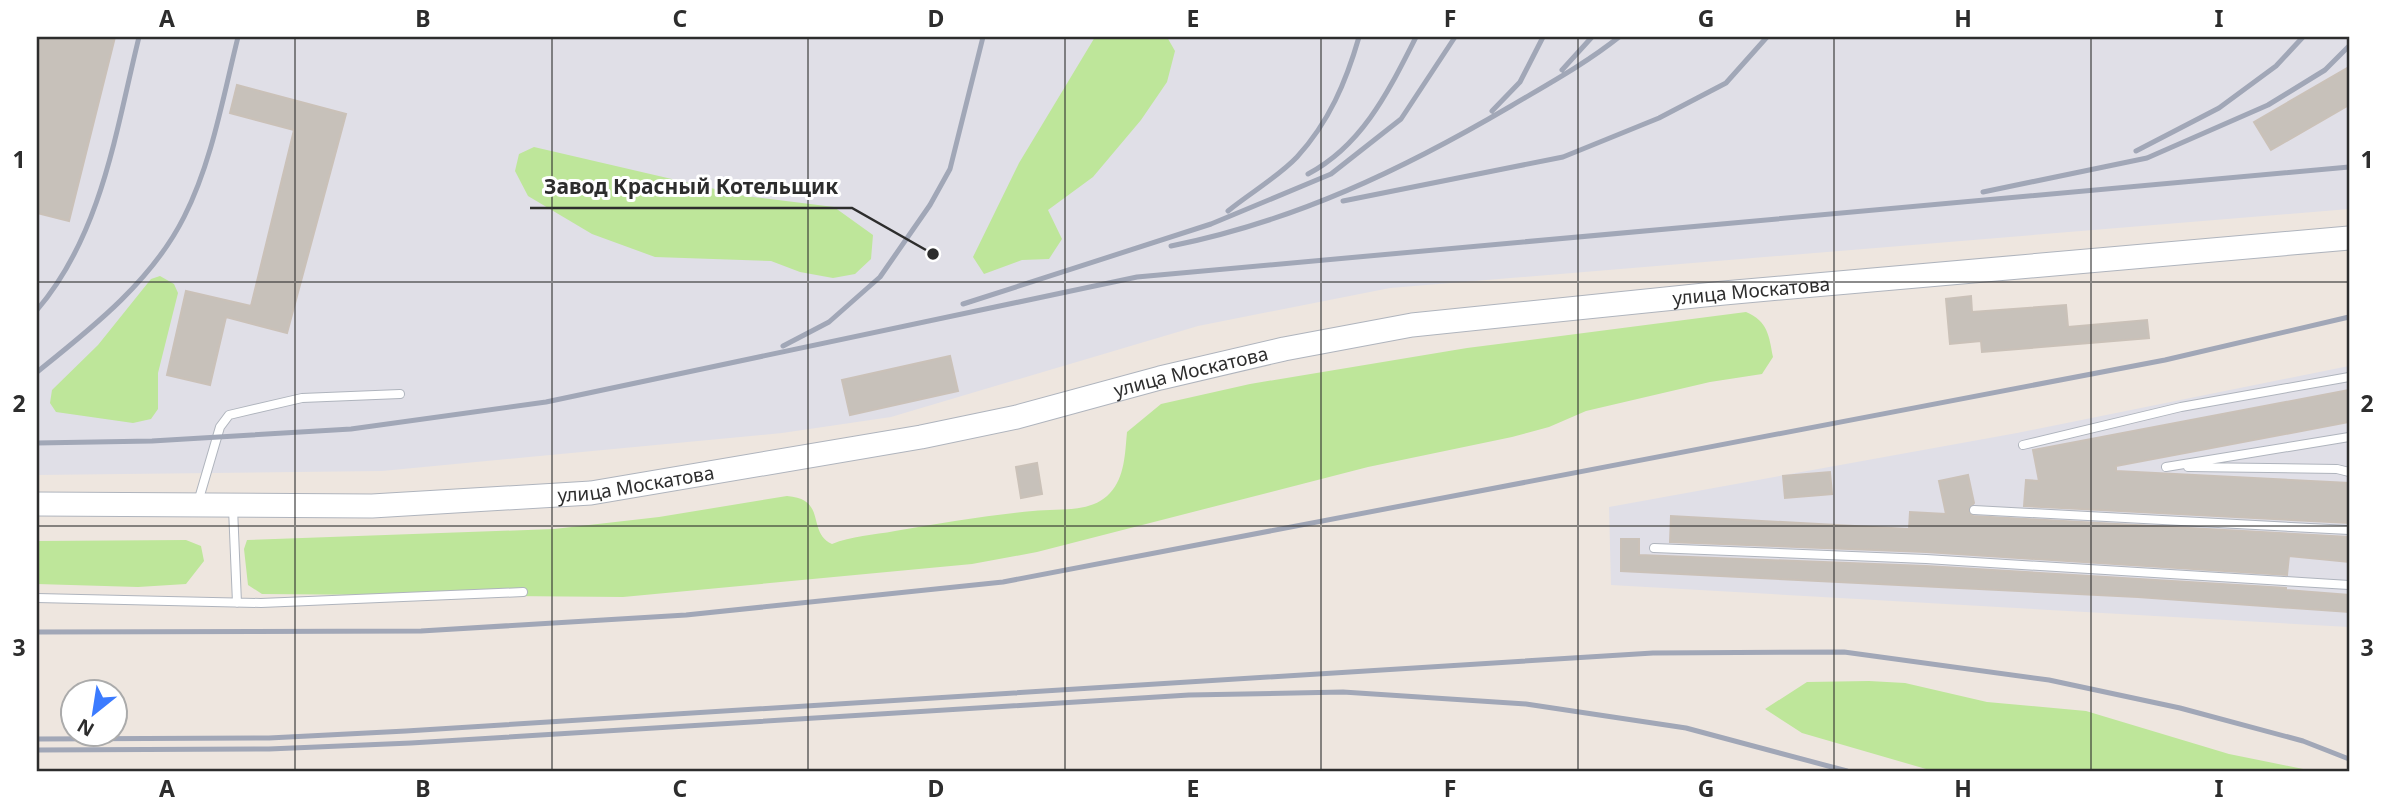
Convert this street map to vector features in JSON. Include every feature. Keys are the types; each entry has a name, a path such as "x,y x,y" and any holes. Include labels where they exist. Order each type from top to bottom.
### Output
{"main road":[{"name":"улица Москатова","path":"37,504 372,506 591,493 921,437 1017,417 1235,360 1412,325 1724,293 2349,238"}],"lane":[{"path":"2023,445 2181,407 2349,377"},
{"path":"197,505 220,427 229,415 302,398 400,394"},
{"path":"2349,437 2166,467 2337,469 2349,472"},
{"path":"233,505 237,603"},
{"path":"1974,510 2349,530"},
{"path":"1654,548 1927,559 2349,585"},
{"path":"37,598 237,603 523,592"}],"shaded area":[{"path":"37,37 2349,37 2349,209 1390,288 1198,326 891,417 782,433 382,471 37,475"},
{"path":"2349,366 2349,627 1611,585 1609,507 2017,433"}],"green space":[{"path":"1095,37 1167,37 1175,51 1167,82 1141,120 1093,177 1048,210 1062,239 1049,259 1022,260 984,274 973,257 1019,163"},
{"path":"534,147 745,196 834,207 873,235 871,259 855,274 833,278 800,272 771,261 655,257 592,234 528,196 515,171 519,154"},
{"path":"160,276 174,284 178,293 158,373 158,409 151,419 133,423 56,412 50,403 52,390 98,345 151,279"},
{"path":"1746,312 1763,325 1770,342 1773,357 1762,374 1710,382 1586,411 1549,427 1512,437 1368,467 1037,552 972,564 623,597 262,594 248,585 244,549 247,540 554,529 659,517 787,496 800,498 808,503 824,539 832,544 855,537 964,520 1074,509 1102,500 1115,487 1123,464 1127,432 1161,404 1250,384 1467,348"},
{"path":"186,540 201,546 204,561 186,584 138,587 37,584 37,541"},
{"path":"1807,682 1905,683 1987,702 2086,711 2229,754 2313,771 1933,771 1802,733 1765,709"}],"building":[{"path":"37,37 115,37 69,221 37,213"},
{"path":"2349,67 2349,105 2271,150 2254,122"},
{"path":"237,85 346,114 287,333 226,317 210,385 167,375 186,291 251,306 294,130 230,113"},
{"path":"1971,296 1972,312 2066,305 2068,327 2147,320 2149,338 1982,352 1981,341 1950,344 1946,299"},
{"path":"950,356 958,391 850,415 842,380"},
{"path":"2349,390 2349,422 2116,466 2116,471 2349,483 2349,523 2024,506 2026,480 2039,481 2033,450"},
{"path":"1037,463 1042,494 1021,498 1016,467"},
{"path":"1830,472 1832,494 1785,498 1783,476"},
{"path":"1968,475 1974,503 1968,510 1973,516 2349,537 2349,562 2289,556 2287,575 1926,552 1670,542 1671,516 1909,529 1910,512 1946,514 1939,481"},
{"path":"1621,539 1639,539 1639,555 1926,566 2286,588 2349,595 2349,612 2138,597 1621,571"}],"railway":[{"path":"37,310 59,280 92,215 114,144 139,37"},
{"path":"37,372 119,302 138,283 171,240 194,196 202,174 216,129 238,37"},
{"path":"783,346 829,322 880,277 930,205 950,169 983,37"},
{"path":"1228,211 1281,171 1308,144 1335,101 1359,37"},
{"path":"1308,174 1327,162 1359,132 1384,96 1416,37"},
{"path":"963,304 1211,224 1331,174 1401,119 1455,37"},
{"path":"1492,111 1520,82 1543,37"},
{"path":"1562,70 1592,37"},
{"path":"1171,246 1261,223 1347,191 1388,172 1511,106 1580,65 1619,37"},
{"path":"1343,201 1563,157 1659,118 1726,83 1767,37"},
{"path":"2136,151 2219,108 2276,66 2303,37"},
{"path":"1983,192 2147,158 2268,105 2325,70 2349,46"},
{"path":"37,443 152,441 351,429 546,402 1137,277 2349,167"},
{"path":"37,632 421,631 686,615 1003,582 2165,360 2349,317"},
{"path":"37,739 269,738 1653,653 1844,652 2049,680 2180,708 2303,741 2349,759"},
{"path":"37,750 269,749 411,743 1189,695 1343,692 1526,704 1686,728 1847,771"}],"place":[{"name":"Завод Красный Котельщик","path":"933,254"}]}
